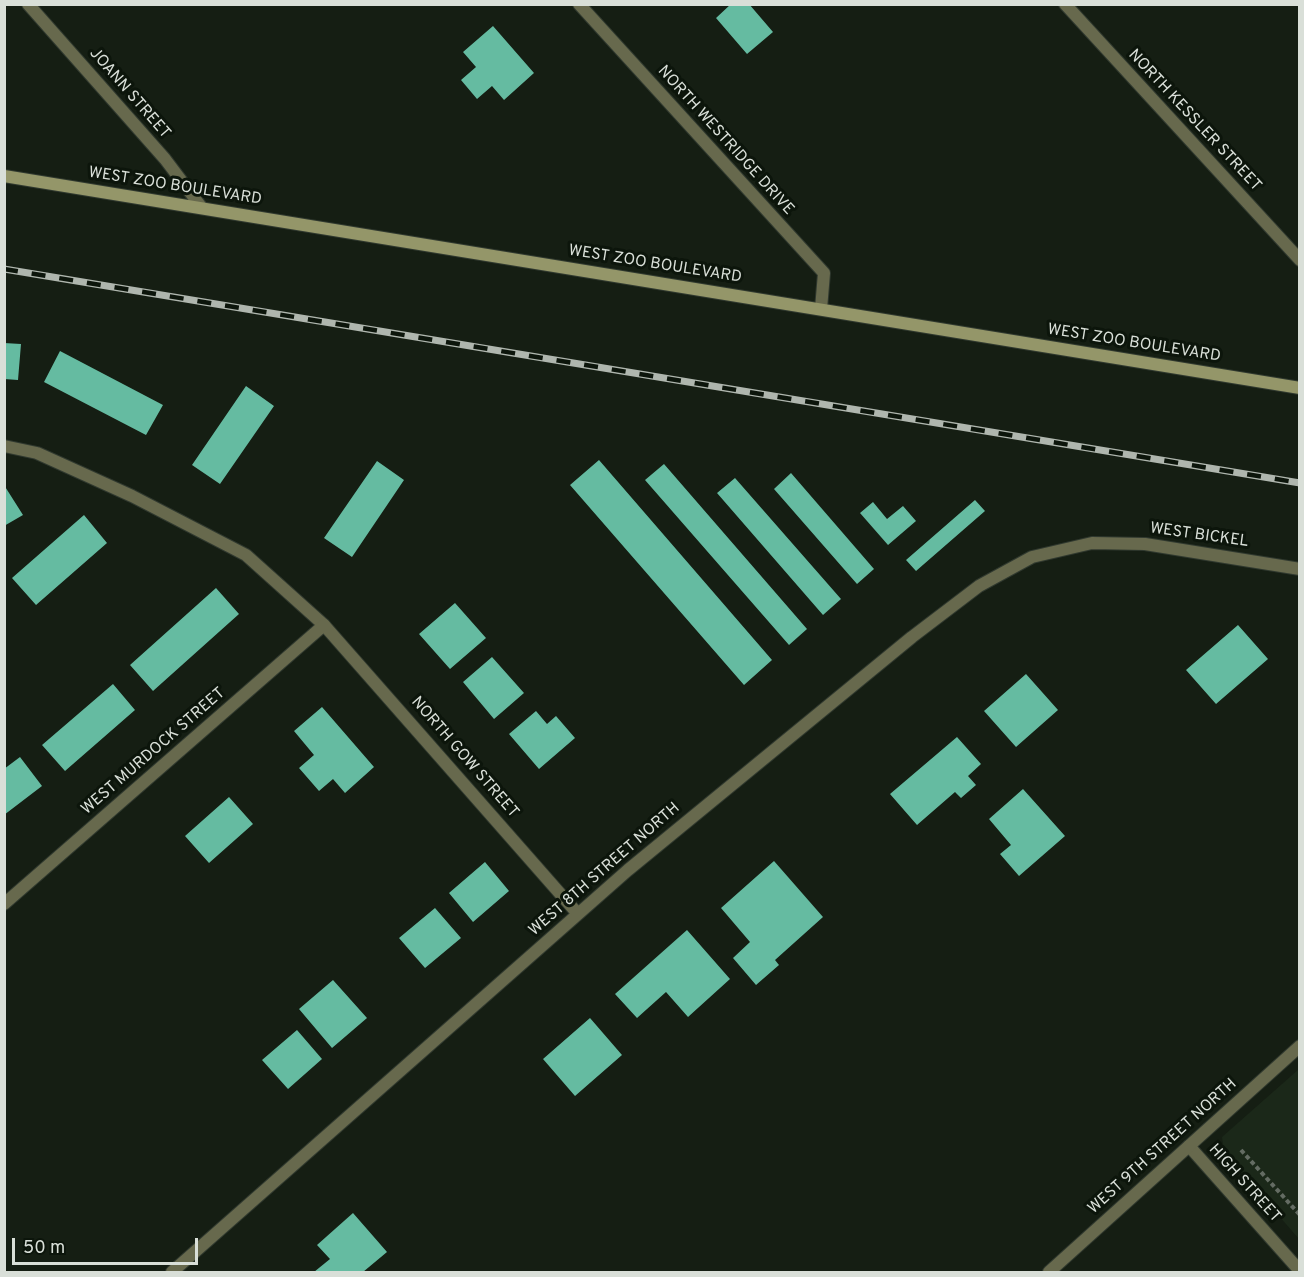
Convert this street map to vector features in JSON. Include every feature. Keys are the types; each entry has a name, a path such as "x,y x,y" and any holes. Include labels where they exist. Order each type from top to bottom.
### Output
{"main road":[{"name":"WEST ZOO BOULEVARD","path":"4,176 1299,388"}],"street":[{"name":"JOANN STREET","path":"28,4 165,159 202,208"},
{"name":"NORTH WESTRIDGE DRIVE","path":"579,4 824,273 821,309"},
{"name":"NORTH KESSLER STREET","path":"1065,4 1298,256"},
{"name":"NORTH GOW STREET","path":"4,446 37,453 132,496 246,555 324,625 578,914"},
{"name":"WEST BICKEL","path":"1092,543 1144,544 1299,569"},
{"name":"WEST 8TH STREET NORTH","path":"172,1272 578,914 912,637 979,586 1032,557 1092,543"},
{"name":"WEST MURDOCK STREET","path":"4,904 324,625"},
{"name":"WEST 9TH STREET NORTH","path":"1049,1272 1299,1046"},
{"name":"HIGH STREET","path":"1189,1146 1299,1271"}],"path":[{"path":"1241,1150 1299,1215"}],"shaded area":[{"path":"1299,1069 1299,1239 1224,1153 1222,1137"}],"building":[{"path":"731,4 749,4 773,32 747,54 716,18"},
{"path":"493,26 534,73 504,100 492,86 477,99 461,80 476,67 463,52"},
{"path":"4,343 21,344 18,380 4,379"},
{"path":"60,351 163,405 146,435 44,382"},
{"path":"246,386 274,406 220,484 192,465"},
{"path":"599,460 772,660 744,685 570,485"},
{"path":"377,461 404,480 352,557 324,538"},
{"path":"664,464 807,629 789,645 645,480"},
{"path":"791,473 874,569 857,584 774,489"},
{"path":"735,478 841,599 823,615 717,493"},
{"path":"4,485 23,515 4,526"},
{"path":"975,500 985,511 916,571 906,560"},
{"path":"873,502 887,519 903,506 916,521 888,545 860,513"},
{"path":"84,515 107,543 36,605 12,578"},
{"path":"216,588 239,614 153,691 130,665"},
{"path":"455,603 486,638 450,669 419,634"},
{"path":"1238,625 1268,659 1216,704 1186,670"},
{"path":"492,657 524,693 494,719 463,682"},
{"path":"1026,674 1058,710 1016,747 984,711"},
{"path":"113,684 135,710 65,771 42,745"},
{"path":"322,707 374,767 345,793 333,779 319,791 299,768 314,755 294,731"},
{"path":"536,711 547,724 556,716 575,738 539,769 509,734"},
{"path":"957,737 981,764 968,776 976,785 961,798 955,792 917,825 890,794"},
{"path":"20,757 42,786 4,815 4,769"},
{"path":"1023,789 1065,836 1019,876 1000,854 1011,845 989,819"},
{"path":"229,797 253,824 209,863 185,836"},
{"path":"774,861 823,917 775,960 779,965 756,985 733,958 750,942 721,908"},
{"path":"485,862 509,891 473,922 449,893"},
{"path":"435,908 461,938 425,968 399,938"},
{"path":"687,930 730,979 688,1017 666,992 637,1018 615,994"},
{"path":"333,980 367,1018 332,1048 299,1009"},
{"path":"590,1018 622,1055 575,1096 543,1059"},
{"path":"297,1030 322,1059 288,1089 262,1060"},
{"path":"353,1213 387,1252 363,1272 314,1272 330,1259 317,1245"}],"railway":[{"path":"4,269 1300,483"}]}
